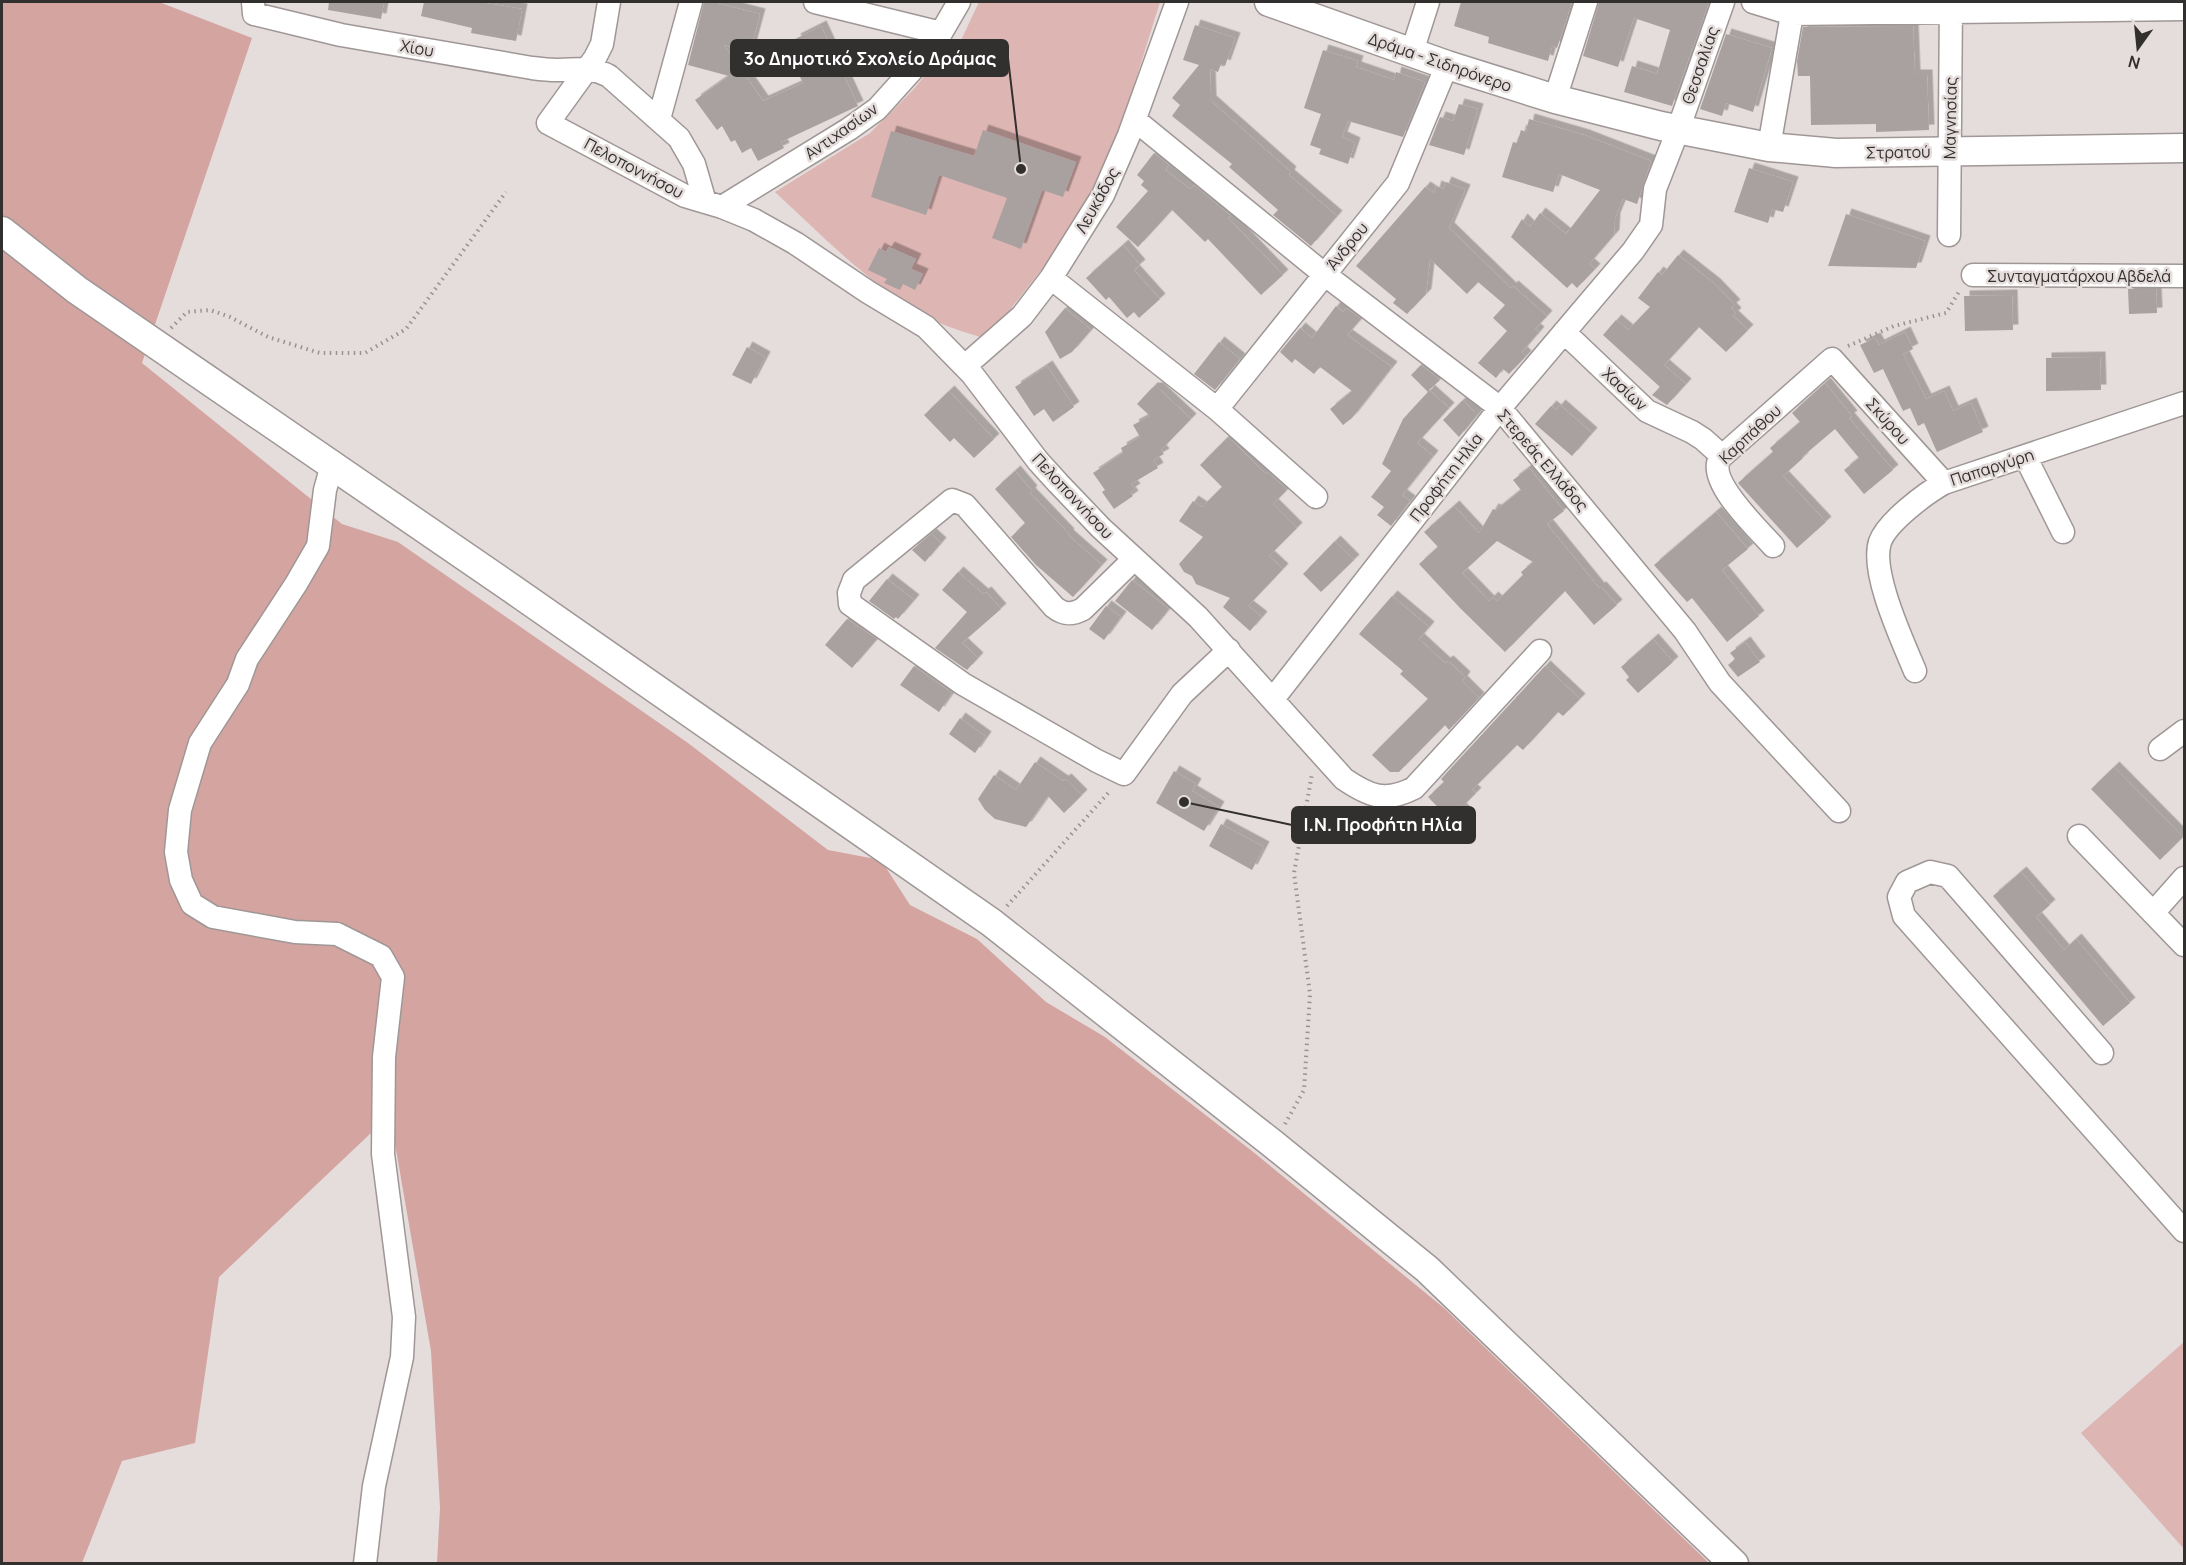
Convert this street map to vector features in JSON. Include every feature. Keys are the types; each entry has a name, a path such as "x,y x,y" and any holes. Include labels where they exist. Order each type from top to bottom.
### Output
{"street":[{"path":"609,2 602,44 596,58 587,68 609,76 679,138 689,153 714,204"},
{"path":"659,119 691,2"},
{"path":"815,2 941,33"},
{"name":"Αντιχασίων","path":"714,204 841,134 877,109 914,68 941,33 959,2"},
{"name":"Λευκάδος","path":"965,366 1022,316 1051,278 1103,195 1135,120 1177,2"},
{"name":"Δράμα - Σιδηρόνερο","path":"1269,2 1447,65 1614,115"},
{"path":"1412,52 1428,2"},
{"path":"1555,99 1586,2"},
{"name":"Θεσσαλίας","path":"1678,130 1723,2"},
{"path":"1753,2 1792,14 1951,7 2184,9"},
{"name":"Χίου","path":"253,5 254,14 341,35 532,68 557,70 587,68"},
{"name":"Μαγνησίας","path":"1949,234 1951,7"},
{"path":"1769,147 1792,14"},
{"name":"Άνδρου","path":"1217,409 1398,183 1447,65"},
{"name":"Πελοποννήσου","path":"587,68 548,123 685,196 714,204 754,220 917,321 934,334 965,366 1058,483 1229,650 1344,779 1363,791 1380,797 1398,796 1414,788 1540,651"},
{"name":"Στρατού","path":"1614,115 1769,147 1817,152 2184,148"},
{"name":"Στερεάς Ελλάδος","path":"1135,120 1324,274 1500,408 1685,631 1719,683 1839,811"},
{"name":"Προφήτη Ηλία","path":"1273,699 1500,408 1633,251 1651,225 1655,189 1678,130"},
{"path":"2,231 76,290 992,923 1273,1144 1426,1269 1734,1563"},
{"name":"Συνταγματάρχου Αβδελά","path":"1973,275 2184,276"},
{"path":"1051,278 1217,409 1317,497"},
{"name":"Χασίων","path":"1564,332 1647,411 1692,432 1722,456"},
{"name":"Καρπάθου","path":"1773,546 1727,493 1716,467 1722,456 1832,359"},
{"name":"Σκύρου","path":"1832,359 1944,483"},
{"name":"Παπαργύρη","path":"1915,671 1890,606 1878,566 1880,542 1887,531 1915,502 1944,483 2184,403"},
{"path":"2025,456 2063,532"},
{"path":"332,465 325,490 318,546 247,659 238,684 200,743 180,810 176,852 181,880 192,904 213,917 295,932 338,934 381,956 393,976 384,1057 383,1154 404,1317 402,1357 374,1486 365,1563"},
{"path":"1134,559 1083,609 1076,613 1063,612 1054,607 964,506 952,500 854,580 849,593 850,604 963,684 1097,761 1124,774 1166,713 1182,694 1229,650"},
{"path":"2160,749 2184,731"},
{"path":"2079,836 2184,945"},
{"path":"2102,1053 1948,876 1930,872 1907,882 1899,897 1904,916 2184,1232"},
{"path":"2153,913 2184,879"}],"path":[{"path":"156,344 187,312 210,310 230,317 268,337 320,354 365,353 406,329 506,192"},
{"path":"1832,359 1846,348 1894,326 1946,314 1958,292 1973,275"},
{"path":"1273,1144 1304,1090 1310,994 1294,873 1315,746"},
{"path":"992,923 1124,774"}],"shaded area":[{"path":"2,2 159,2 252,38 142,363 342,524 398,542 688,743 828,850 881,860 910,905 977,939 1046,1002 1105,1037 1252,1151 1444,1308 1709,1563 437,1563 440,1508 431,1351 390,1115 219,1277 195,1443 122,1461 82,1563 2,1564"},
{"path":"979,2 1160,2 1112,156 1078,223 1002,320 983,338 940,323 894,296 853,264 775,192 870,133 913,90 943,54 955,53"},
{"path":"2184,1342 2184,1549 2081,1433"}],"building":[{"path":"329,2 384,2 381,19 328,10"},
{"path":"424,2 479,2 522,9 516,41 471,33 472,28 421,16"},
{"path":"704,2 713,2 760,14 750,51 724,45 763,101 803,83 790,57 801,51 795,39 821,26 858,106 781,142 784,148 758,161 751,148 742,153 735,140 731,142 722,126 717,130 695,100 729,76 688,65"},
{"path":"1461,2 1572,2 1557,48 1552,46 1548,61 1488,43 1489,37 1454,26"},
{"path":"1599,2 1709,2 1672,106 1624,92 1632,66 1657,74 1670,30 1634,18 1618,67 1583,56"},
{"path":"1195,25 1235,38 1225,66 1221,64 1218,72 1210,69 1211,101 1291,172 1289,175 1337,216 1311,246 1273,215 1278,210 1229,167 1232,164 1172,116 1180,105 1172,98 1199,65 1183,60"},
{"path":"1913,26 1915,75 1927,75 1929,130 1876,132 1876,124 1811,125 1810,76 1798,76 1797,61 1803,27"},
{"path":"1726,34 1772,48 1753,112 1726,103 1722,116 1700,109"},
{"path":"1323,50 1358,61 1356,67 1394,80 1396,72 1425,82 1403,137 1348,121 1342,137 1355,143 1348,164 1319,154 1321,149 1310,145 1321,114 1304,108"},
{"path":"1459,104 1478,109 1464,155 1429,145 1440,117 1453,121"},
{"path":"1529,119 1584,135 1651,161 1637,204 1623,199 1615,218 1614,235 1589,264 1595,269 1577,288 1572,283 1567,288 1511,237 1522,219 1530,227 1540,213 1566,234 1600,190 1559,174 1553,192 1502,177 1513,142 1517,143 1521,130 1526,132"},
{"path":"983,130 1076,162 1063,197 1042,190 1021,249 992,238 1007,198 939,175 926,215 871,197 891,131 974,156"},
{"path":"1154,153 1169,165 1165,170 1190,189 1194,185 1231,216 1228,218 1283,275 1261,295 1208,239 1205,242 1172,210 1138,247 1116,227 1148,191 1141,185 1144,181 1137,175"},
{"path":"1749,168 1793,182 1783,212 1772,209 1768,223 1734,212"},
{"path":"1446,182 1465,190 1449,228 1511,288 1513,286 1547,316 1535,329 1539,332 1522,352 1526,356 1509,374 1503,369 1496,378 1478,363 1507,331 1493,318 1505,305 1478,282 1467,294 1430,259 1426,294 1407,314 1393,303 1396,299 1356,266 1425,187 1434,193 1436,186 1443,189"},
{"path":"1846,214 1925,241 1916,268 1828,266"},
{"path":"1123,245 1140,265 1134,270 1160,299 1139,318 1134,312 1127,318 1109,297 1106,300 1086,278"},
{"path":"889,247 916,259 911,269 923,274 915,290 903,284 900,290 884,283 887,279 868,270 879,248 886,252"},
{"path":"1678,255 1715,284 1735,305 1731,308 1736,313 1733,316 1748,330 1726,352 1699,327 1664,365 1686,384 1667,405 1652,395 1660,387 1603,335 1616,320 1628,330 1650,307 1638,298 1658,272 1662,275"},
{"path":"2128,289 2156,289 2157,313 2129,314"},
{"path":"2012,295 2013,330 1965,331 1964,296"},
{"path":"1336,306 1343,312 1346,308 1361,319 1347,335 1392,367 1352,418 1343,425 1330,409 1352,391 1320,367 1314,374 1295,359 1292,363 1280,352 1300,328 1312,338"},
{"path":"1065,308 1091,330 1072,352 1060,359 1045,332"},
{"path":"1905,332 1913,349 1903,354 1926,399 1944,391 1953,411 1971,403 1983,432 1937,452 1924,423 1918,426 1910,408 1903,411 1883,369 1874,373 1860,345 1875,338 1879,345"},
{"path":"1219,342 1240,359 1215,390 1194,374"},
{"path":"747,347 765,357 751,384 732,375"},
{"path":"2100,357 2101,390 2046,391 2046,358"},
{"path":"1421,365 1440,380 1429,390 1449,408 1417,443 1433,456 1402,495 1410,501 1391,526 1377,515 1384,507 1371,497 1391,471 1382,464 1403,419 1428,392 1411,375"},
{"path":"1047,366 1074,407 1053,422 1044,409 1034,416 1015,387"},
{"path":"1825,383 1852,416 1849,418 1893,470 1864,494 1844,470 1859,458 1835,429 1783,476 1826,522 1797,548 1738,483 1773,452 1770,448 1800,422 1792,413"},
{"path":"1152,388 1158,388 1191,419 1161,450 1164,454 1153,460 1158,468 1131,484 1135,489 1130,492 1133,496 1114,509 1093,473 1123,453 1121,448 1140,437 1133,425 1150,416 1137,404"},
{"path":"949,391 994,439 974,458 954,438 950,442 924,415"},
{"path":"1463,400 1477,415 1459,437 1443,420"},
{"path":"1560,405 1592,433 1572,456 1535,424 1551,406 1556,410"},
{"path":"1228,437 1266,474 1268,472 1287,490 1273,504 1297,528 1269,556 1283,569 1248,606 1262,617 1250,631 1223,607 1230,598 1196,584 1192,576 1184,572 1179,564 1203,537 1179,521 1193,501 1202,507 1222,487 1200,465"},
{"path":"1529,468 1564,511 1547,524 1599,588 1601,587 1617,605 1594,625 1565,591 1505,652 1419,564 1438,547 1424,532 1454,506 1479,533 1493,509 1496,510 1521,490 1513,480","holes":["1497,541 1533,562 1521,572 1523,575 1497,601 1493,597 1489,601 1462,573"]},
{"path":"1015,471 1032,491 1030,493 1068,535 1102,565 1073,597 1036,565 1011,537 1025,523 995,489"},
{"path":"1716,512 1748,549 1722,570 1759,616 1727,642 1692,598 1687,602 1654,565"},
{"path":"931,534 941,543 925,562 912,550"},
{"path":"1335,541 1354,560 1321,592 1303,574"},
{"path":"958,572 983,594 986,592 1001,609 962,643 978,658 967,670 935,648 967,612 942,590"},
{"path":"887,579 914,600 898,619 896,617 894,619 869,601"},
{"path":"1132,580 1169,609 1152,630 1115,601"},
{"path":"1392,596 1429,627 1419,639 1445,663 1448,661 1465,677 1462,681 1479,698 1449,730 1445,725 1399,772 1390,772 1372,755 1428,699 1400,674 1403,671 1359,634"},
{"path":"1106,606 1121,617 1104,640 1089,629"},
{"path":"847,619 877,639 852,668 825,645"},
{"path":"1653,639 1673,662 1638,693 1626,680 1629,677 1621,667"},
{"path":"1745,642 1760,662 1738,677 1728,665 1735,659 1730,653"},
{"path":"914,666 952,693 939,712 900,685"},
{"path":"1545,666 1580,699 1563,716 1558,712 1523,750 1517,745 1472,790 1476,793 1461,808 1466,814 1455,825 1428,797 1444,782 1441,779"},
{"path":"960,718 986,737 975,753 949,734"},
{"path":"1035,762 1063,781 1066,779 1082,795 1064,813 1048,796 1026,827 995,819 978,799 994,775 1016,790"},
{"path":"2114,767 2183,837 2160,860 2091,789"},
{"path":"1174,771 1196,784 1192,791 1219,807 1204,831 1156,803"},
{"path":"1221,824 1264,847 1252,870 1209,846"},
{"path":"2021,872 2050,905 2036,917 2064,950 2076,939 2130,1003 2103,1026 1993,896"}],"place":[{"name":"3ο Δημοτικό Σχολείο Δράμας","path":"1021,169"},
{"name":"Ι.Ν. Προφήτη Ηλία","path":"1184,802"}]}
